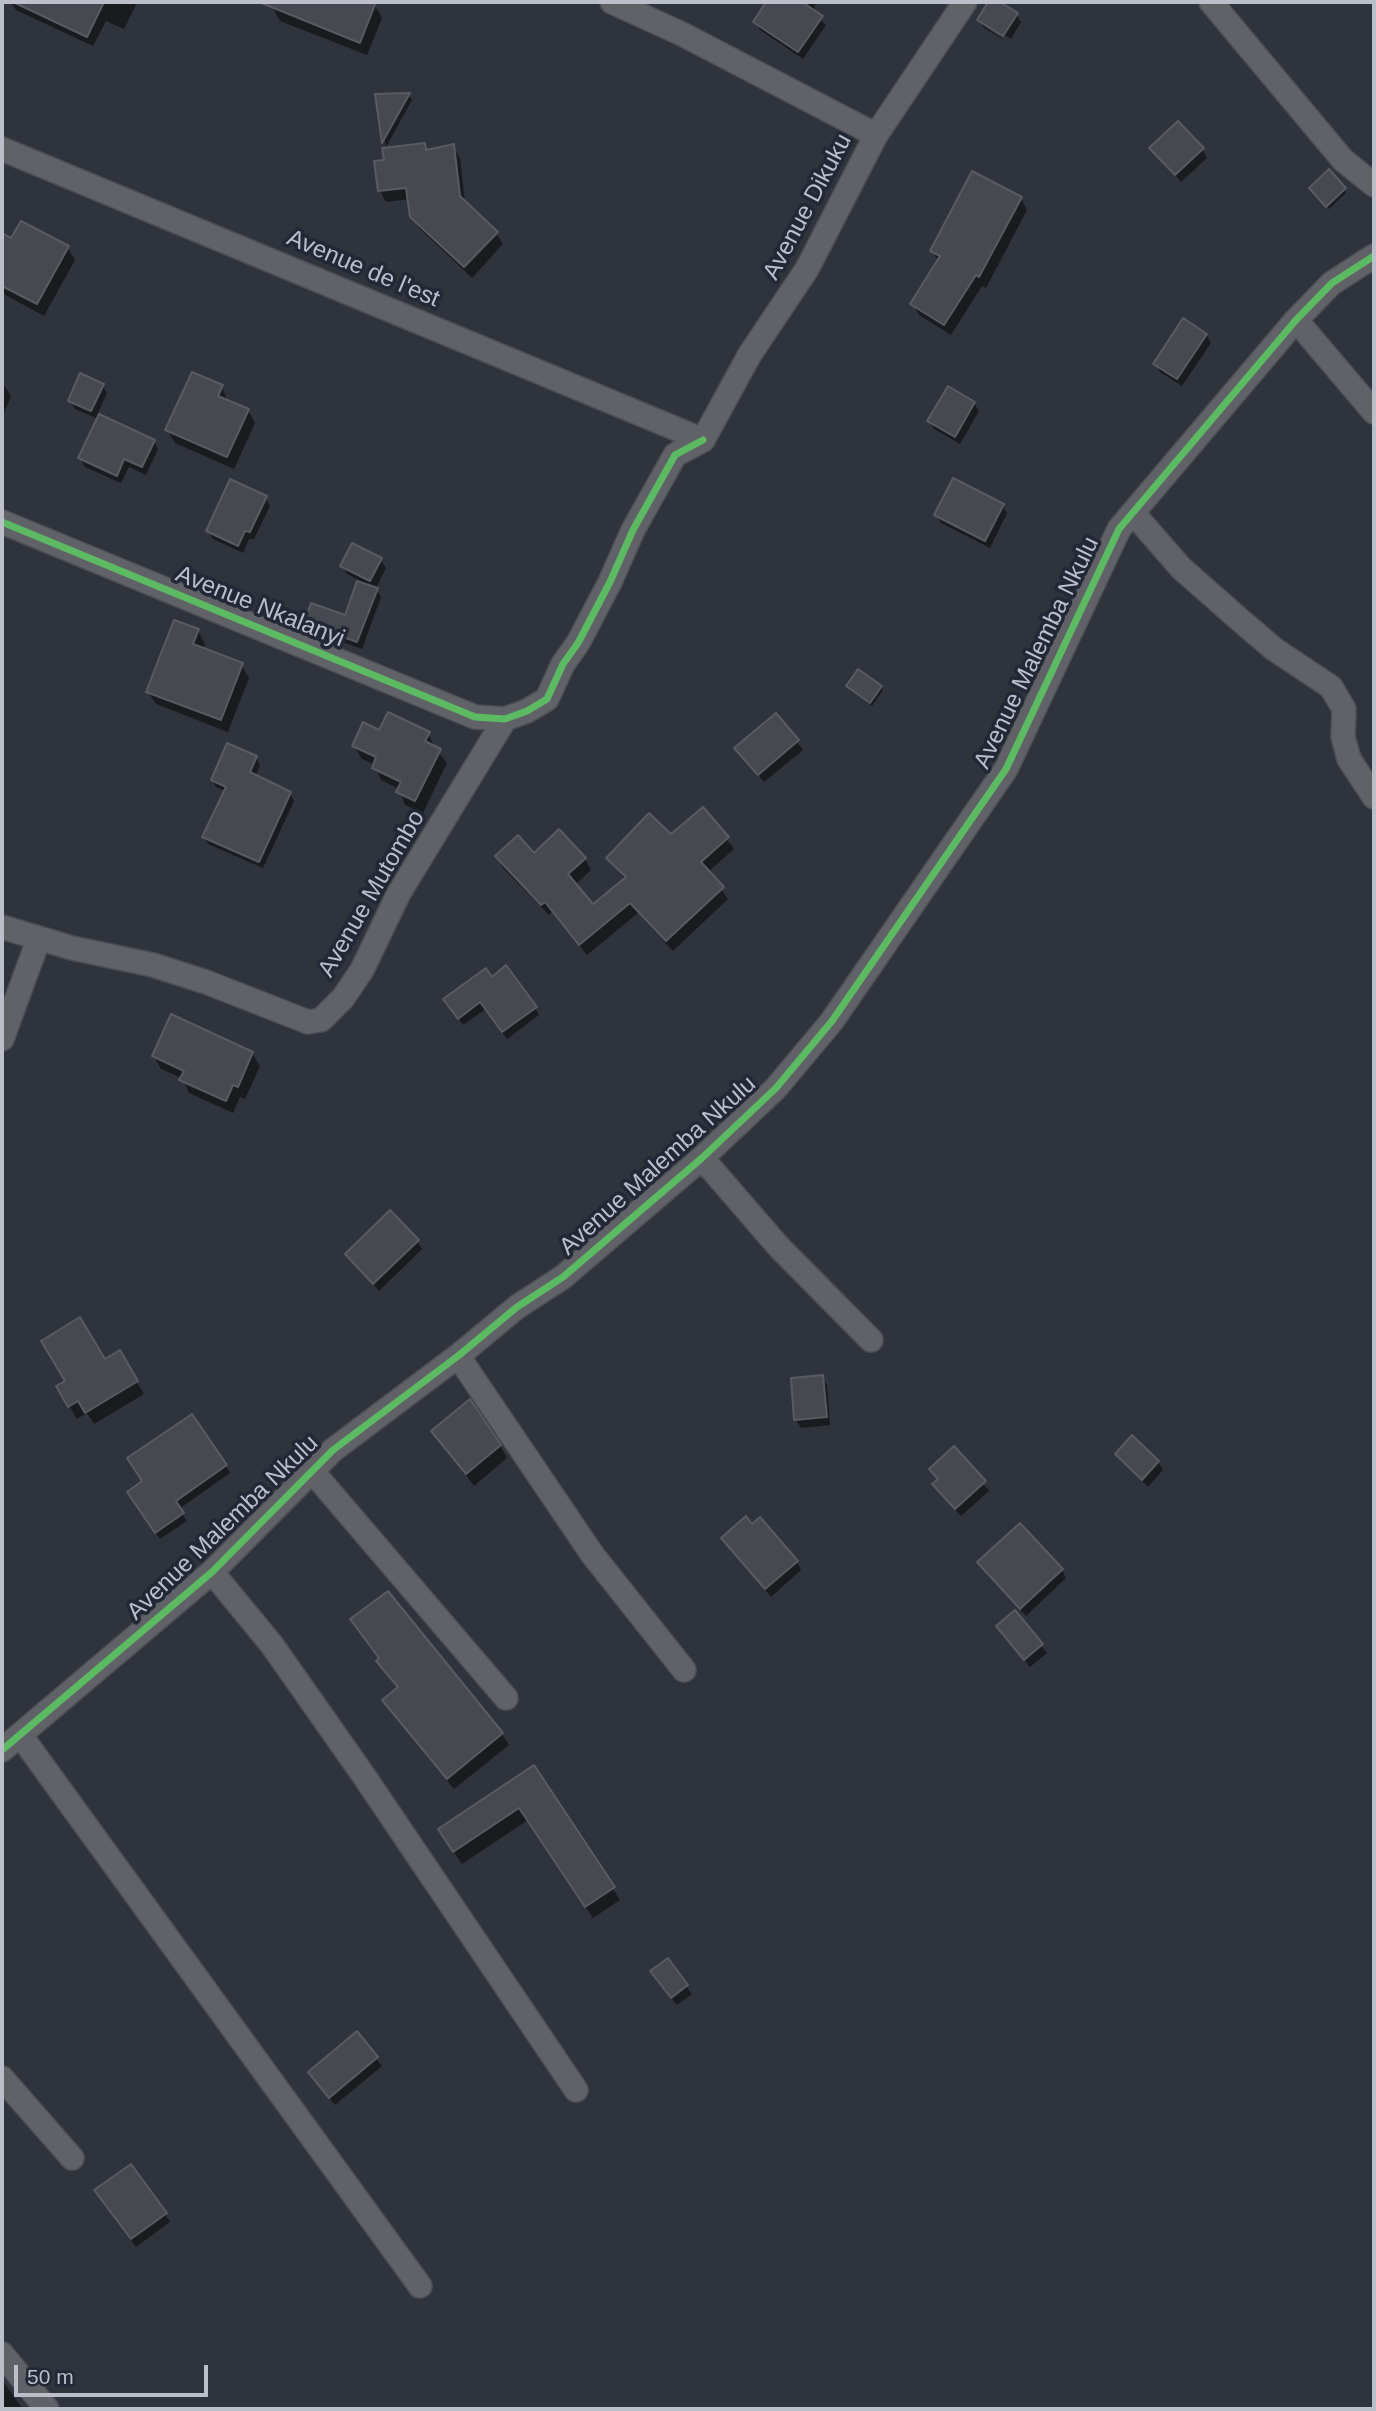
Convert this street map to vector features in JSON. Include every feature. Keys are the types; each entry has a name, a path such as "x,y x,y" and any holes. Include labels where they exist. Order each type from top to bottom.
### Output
{"street":[{"path":"612,2 682,34 876,135"},
{"name":"Avenue Dikuku","path":"704,440 750,354 807,269 876,135 965,2"},
{"path":"1211,2 1343,160 1374,185"},
{"name":"Avenue de l'est","path":"2,149 704,440"},
{"name":"Avenue Malemba Nkulu","path":"2,1750 212,1573 312,1471 358,1429 458,1356 517,1307 556,1283 754,1110 816,1042 1006,769 1109,548 1133,513 1296,320 1332,283 1374,256"},
{"path":"1296,320 1374,412"},
{"path":"505,719 527,711 547,699 563,664 578,643 610,582 633,530 675,455 704,440"},
{"path":"1133,513 1181,568 1230,612 1274,649 1331,687 1344,709 1343,737 1349,759 1374,797"},
{"name":"Avenue Nkalanyi","path":"2,522 475,717 505,719"},
{"name":"Avenue Mutombo","path":"2,927 180,973 308,1022 321,1020 343,998 362,970 399,893 505,719"},
{"path":"2,1039 39,938"},
{"path":"702,1158 778,1246 871,1340"},
{"path":"458,1356 592,1554 684,1670"},
{"path":"312,1471 506,1698"},
{"path":"212,1573 272,1645 341,1743 576,2090"},
{"path":"21,1736 420,2286"},
{"path":"2,2078 72,2158"},
{"path":"2,2354 47,2409"}],"building":[{"path":"13,2 104,2 87,37"},
{"path":"259,2 376,2 360,43"},
{"path":"766,2 802,2 823,16 798,52 753,22"},
{"path":"988,2 1000,2 1018,13 1003,36 977,20"},
{"path":"410,93 382,143 375,94"},
{"path":"1178,121 1204,148 1175,175 1149,148"},
{"path":"425,143 426,150 454,144 460,196 498,232 464,267 410,217 406,188 378,191 374,161 384,160 382,148"},
{"path":"1329,169 1346,188 1326,207 1309,188"},
{"path":"972,171 1022,197 979,277 976,275 944,325 910,304 940,256 930,251"},
{"path":"21,221 69,246 37,304 2,286 2,233 11,238"},
{"path":"1183,318 1207,334 1177,379 1153,364"},
{"path":"192,372 223,385 218,396 249,409 227,457 165,430"},
{"path":"80,373 104,384 91,411 68,401"},
{"path":"948,386 975,402 955,437 927,421"},
{"path":"99,414 155,440 142,467 124,459 117,476 78,458"},
{"path":"953,478 1004,504 985,541 934,515"},
{"path":"230,479 267,496 250,532 245,531 238,546 206,531"},
{"path":"352,543 382,558 370,581 340,566"},
{"path":"357,581 378,588 357,642 304,623 311,603 345,615"},
{"path":"174,620 199,629 193,644 243,663 221,720 146,692"},
{"path":"858,669 882,686 870,703 846,686"},
{"path":"388,712 430,732 425,741 441,749 415,801 396,792 401,782 372,768 376,757 352,746 363,722 379,730"},
{"path":"776,713 799,740 758,775 734,748"},
{"path":"227,743 257,756 250,772 291,792 259,862 202,837 226,787 211,780"},
{"path":"703,807 729,837 701,862 724,887 666,941 630,903 579,945 545,902 541,905 495,856 518,835 534,853 559,829 586,858 568,874 593,904 626,877 606,858 649,813 671,834"},
{"path":"506,965 537,1007 502,1032 480,1002 458,1019 443,999 486,968 492,977"},
{"path":"171,1014 253,1052 238,1087 233,1085 226,1101 179,1080 184,1071 152,1056"},
{"path":"390,1210 419,1240 373,1284 345,1254"},
{"path":"80,1317 105,1359 120,1350 138,1381 85,1413 78,1401 68,1407 56,1386 65,1381 41,1341"},
{"path":"823,1375 827,1417 794,1420 791,1378"},
{"path":"470,1399 501,1445 466,1474 431,1431"},
{"path":"192,1414 227,1465 176,1501 184,1513 155,1533 127,1492 142,1481 127,1458"},
{"path":"1132,1435 1159,1461 1142,1480 1115,1454"},
{"path":"954,1446 986,1481 955,1509 932,1484 938,1479 929,1469"},
{"path":"746,1516 752,1524 760,1517 798,1561 765,1589 721,1538"},
{"path":"1020,1523 1063,1569 1020,1609 977,1562"},
{"path":"388,1591 503,1733 447,1779 382,1700 398,1687 376,1661 379,1658 350,1619"},
{"path":"1015,1610 1043,1644 1024,1660 996,1626"},
{"path":"534,1765 615,1887 585,1907 519,1808 453,1852 438,1829"},
{"path":"668,1958 688,1985 671,1998 650,1971"},
{"path":"357,2031 378,2057 329,2098 308,2072"},
{"path":"131,2164 167,2213 131,2239 94,2190"}],"cycle path":[{"path":"2,1750 212,1572 333,1450 458,1356 517,1307 563,1277 702,1158 776,1088 832,1021 1006,769 1119,529 1296,320 1332,283 1374,256"},
{"path":"2,522 475,717 505,719 527,711 547,699 563,664 578,643 610,582 633,530 675,455 703,440"}]}
